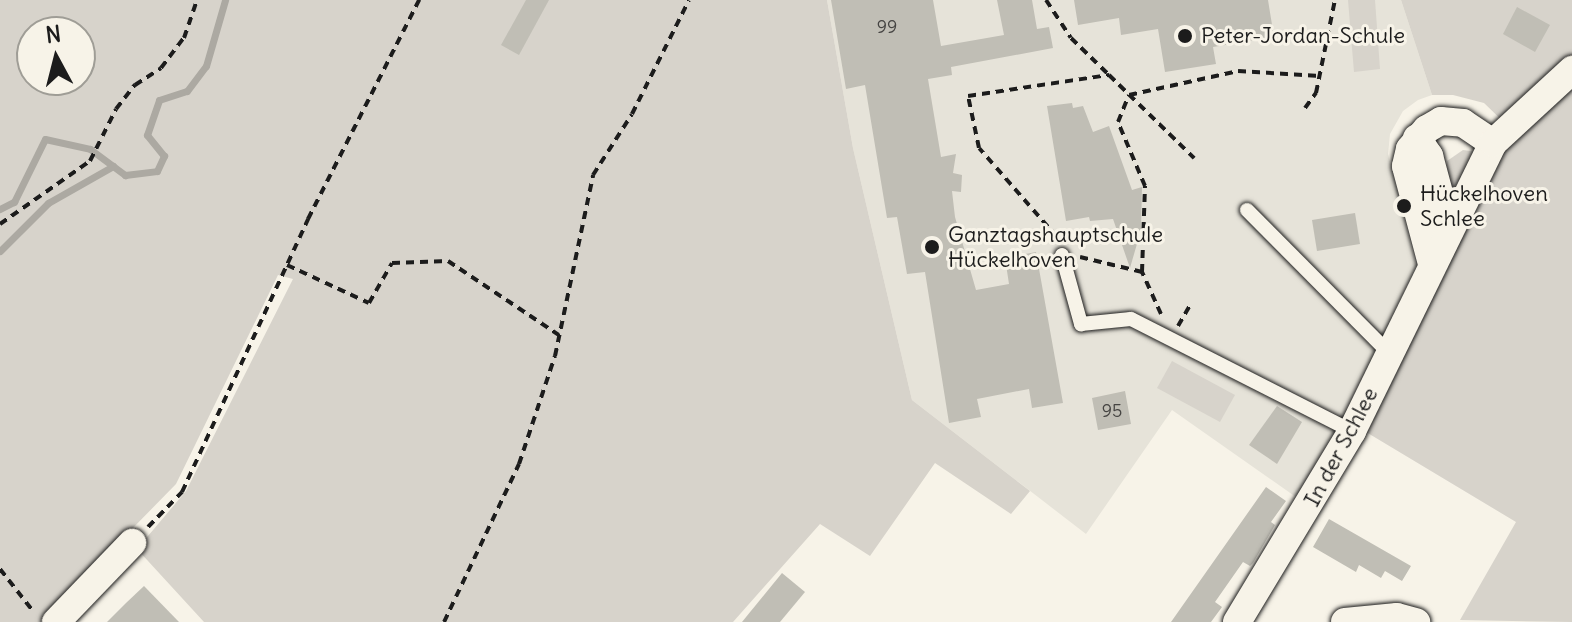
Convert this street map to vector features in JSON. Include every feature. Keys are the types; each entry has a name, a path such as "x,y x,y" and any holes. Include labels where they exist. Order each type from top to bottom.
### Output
{"street":[{"path":"1432,264 1406,166 1417,138 1441,121 1463,123 1493,143 1572,70"},
{"path":"1417,138 1429,156 1449,230"},
{"name":"In der Schlee","path":"1237,622 1352,431 1493,143"},
{"path":"47,620 132,543"},
{"path":"1346,622 1397,617 1416,622"}],"lane":[{"path":"1247,210 1390,354"},
{"path":"1062,255 1081,324 1131,319 1352,431"}],"path":[{"path":"0,224 90,161 104,140 116,109 135,85 161,68 184,38 197,0"},
{"path":"132,543 182,492 287,265 419,0"},
{"path":"444,622 519,464 559,335 593,175 632,114 689,0"},
{"path":"1046,0 1071,38 1194,158"},
{"path":"1305,108 1316,93 1335,0"},
{"path":"1129,95 1238,71 1320,76"},
{"path":"1050,228 979,148 968,96 1109,75"},
{"path":"1129,95 1118,122 1145,186 1142,272 1171,338"},
{"path":"1084,257 1142,272"},
{"path":"287,265 369,303 392,263 448,261 559,335"},
{"path":"0,569 47,620"}],"shaded area":[{"path":"0,0 827,0 853,148 912,400 1030,491 1011,514 935,463 870,556 820,524 733,622 204,622 137,549 186,491 293,279 278,275 176,484 41,622 0,622"},
{"path":"827,0 1401,0 1432,95 1403,111 1390,134 1388,154 1416,266 1303,502 1172,410 1086,534 912,400 853,148"},
{"path":"1348,0 1375,0 1380,69 1354,72"},
{"path":"1401,0 1572,0 1572,622 1460,620 1516,522 1366,432 1473,206 1515,133 1484,103 1453,95 1432,95"},
{"path":"1463,150 1477,152 1453,189 1446,171 1447,161"},
{"path":"1172,361 1235,395 1220,422 1157,388"}],"building":[{"path":"526,0 549,0 519,55 501,45"},
{"name":"Ganztagshauptschule Hückelhoven","path":"831,0 933,0 941,46 1004,35 997,0 1032,0 1037,29 1049,27 1053,48 951,67 952,75 928,79 941,157 956,154 953,173 962,175 961,192 952,191 955,217 976,290 1009,284 1005,258 1036,252 1063,403 1032,408 1029,389 977,399 981,417 949,423 925,272 907,274 897,217 887,218 865,85 846,89"},
{"name":"Peter-Jordan-Schule","path":"1074,0 1268,0 1274,37 1213,47 1216,64 1165,72 1158,29 1121,35 1119,18 1078,25"},
{"path":"1517,7 1550,25 1535,52 1503,34"},
{"path":"1072,103 1073,108 1083,106 1093,132 1109,126 1132,190 1142,187 1141,230 1130,268 1113,219 1090,221 1089,217 1066,221 1047,106"},
{"path":"1355,213 1360,244 1317,251 1312,220"},
{"path":"1125,391 1131,424 1098,430 1092,398"},
{"path":"1277,406 1302,422 1277,464 1249,445"},
{"path":"1266,487 1286,501 1271,522 1275,525 1253,563 1250,566 1243,562 1215,602 1222,607 1211,622 1171,622"},
{"path":"1329,519 1411,566 1402,581 1385,571 1381,578 1359,565 1356,572 1313,547"},
{"path":"782,573 805,592 780,622 742,622"},
{"path":"144,586 179,622 107,622 126,603"}],"waterway":[{"path":"0,209 14,202 45,139 90,149 125,175 157,171 164,156 147,135 159,100 187,91 206,66 225,0"},
{"path":"0,251 48,203 113,166"}],"place":[{"name":"Peter-Jordan-Schule","path":"1185,36"},
{"name":"Hückelhoven Schlee","path":"1404,206"},
{"name":"Ganztagshauptschule Hückelhoven","path":"932,247"}]}
